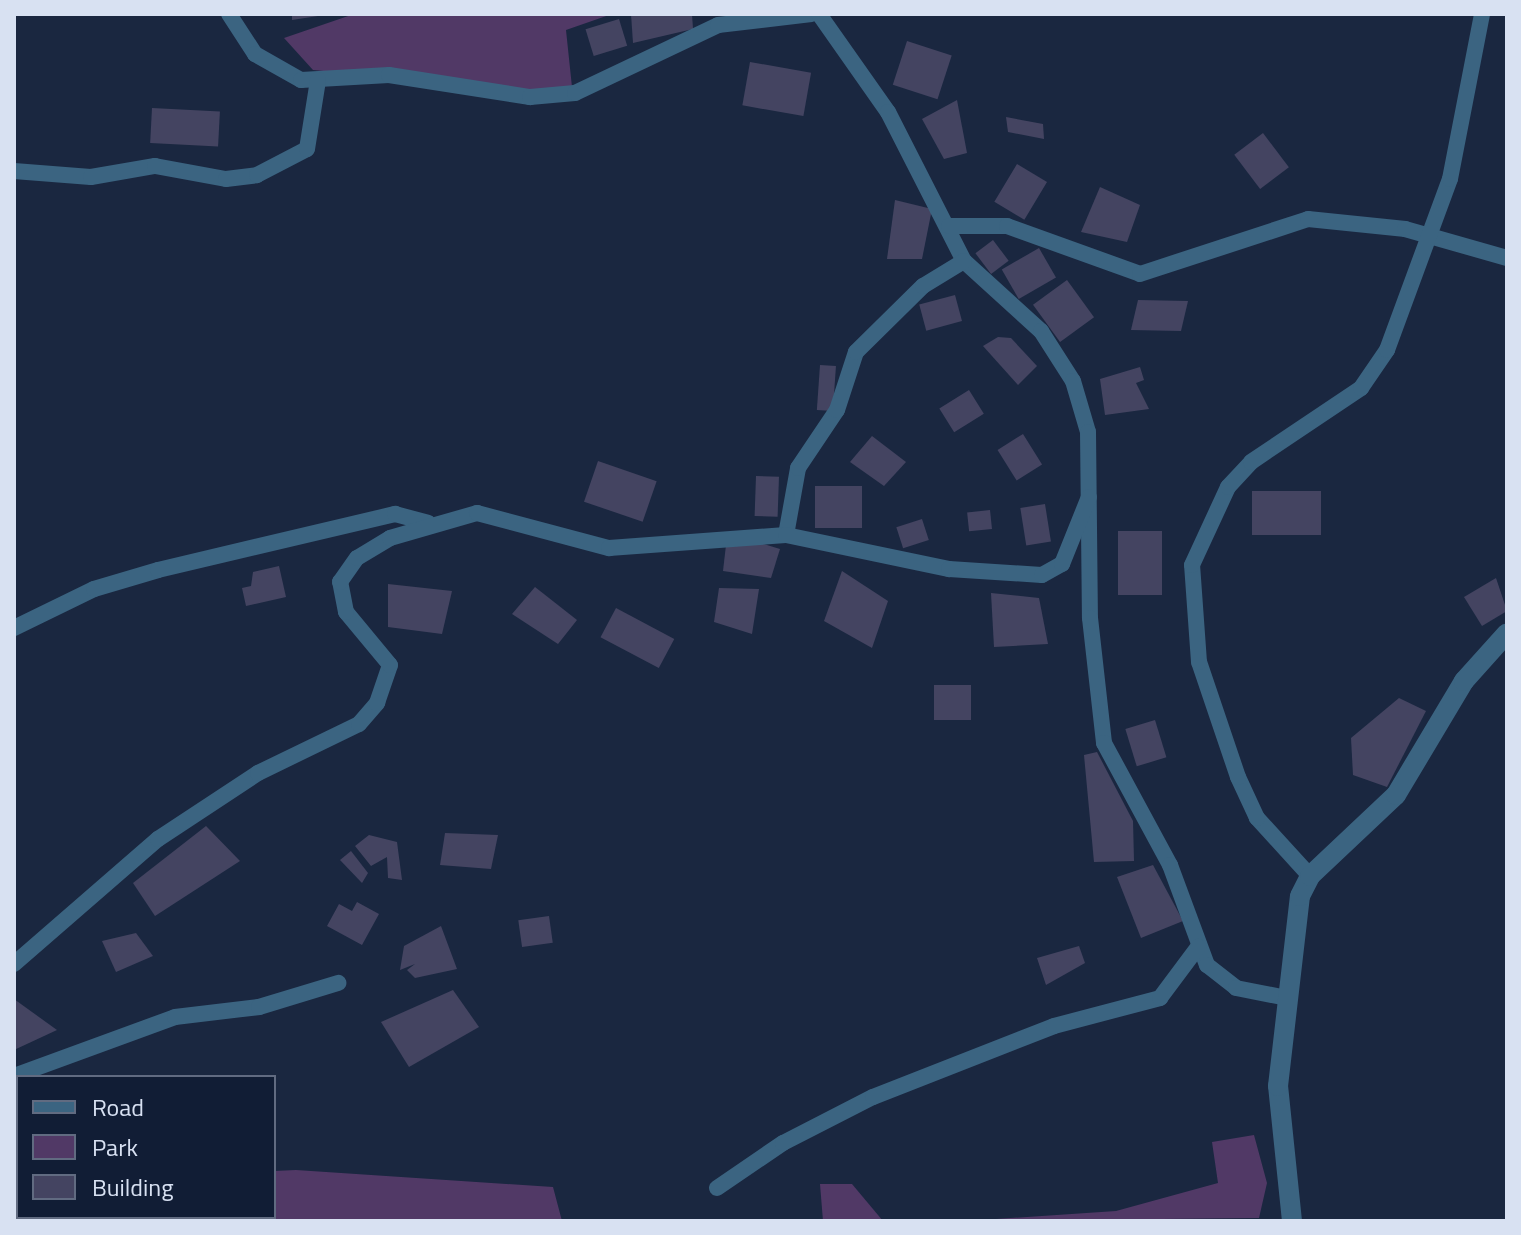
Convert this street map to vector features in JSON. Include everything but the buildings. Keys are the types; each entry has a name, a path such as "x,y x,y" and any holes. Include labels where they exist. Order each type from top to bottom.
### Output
{"street":[{"path":"229,14 269,65 318,80 389,75 558,96 718,25 811,14"},
{"path":"819,14 888,112 949,226 964,261 1041,331 1073,381 1088,432 1097,718 1118,775 1179,886 1198,947 1222,981 1287,998"},
{"path":"1310,876 1257,818 1238,777 1199,662 1192,565 1206,525 1251,462 1345,401 1377,368 1433,235 1482,14"},
{"path":"14,171 91,177 155,166 226,179 257,175 307,149 318,80"},
{"path":"949,226 1007,226 1140,274 1308,219 1433,235 1507,258"},
{"path":"786,535 798,468 831,422 856,352 923,286 964,261"},
{"path":"14,964 158,839 258,773 359,724 377,703 390,665 346,612 340,582 367,552 428,523 477,513 623,549 786,535 949,569 1042,575 1062,564 1089,497"},
{"path":"14,628 94,589 158,570 395,514 428,523"},
{"path":"1292,1221 1278,1114 1287,998 1300,896 1310,876 1388,805 1464,681 1507,633"},
{"path":"717,1188 783,1143 885,1091 1054,1026 1160,998 1198,947"},
{"path":"17,1075 175,1017 259,1007 338,983"}],"green space":[{"path":"354,14 612,14 566,30 572,87 554,93 313,70 284,38"},
{"path":"1254,1135 1267,1183 1259,1218 966,1221 1116,1211 1218,1183 1212,1142"},
{"path":"276,1171 553,1187 562,1221 195,1221 276,1219"},
{"path":"820,1184 852,1184 883,1221 823,1221"}]}
